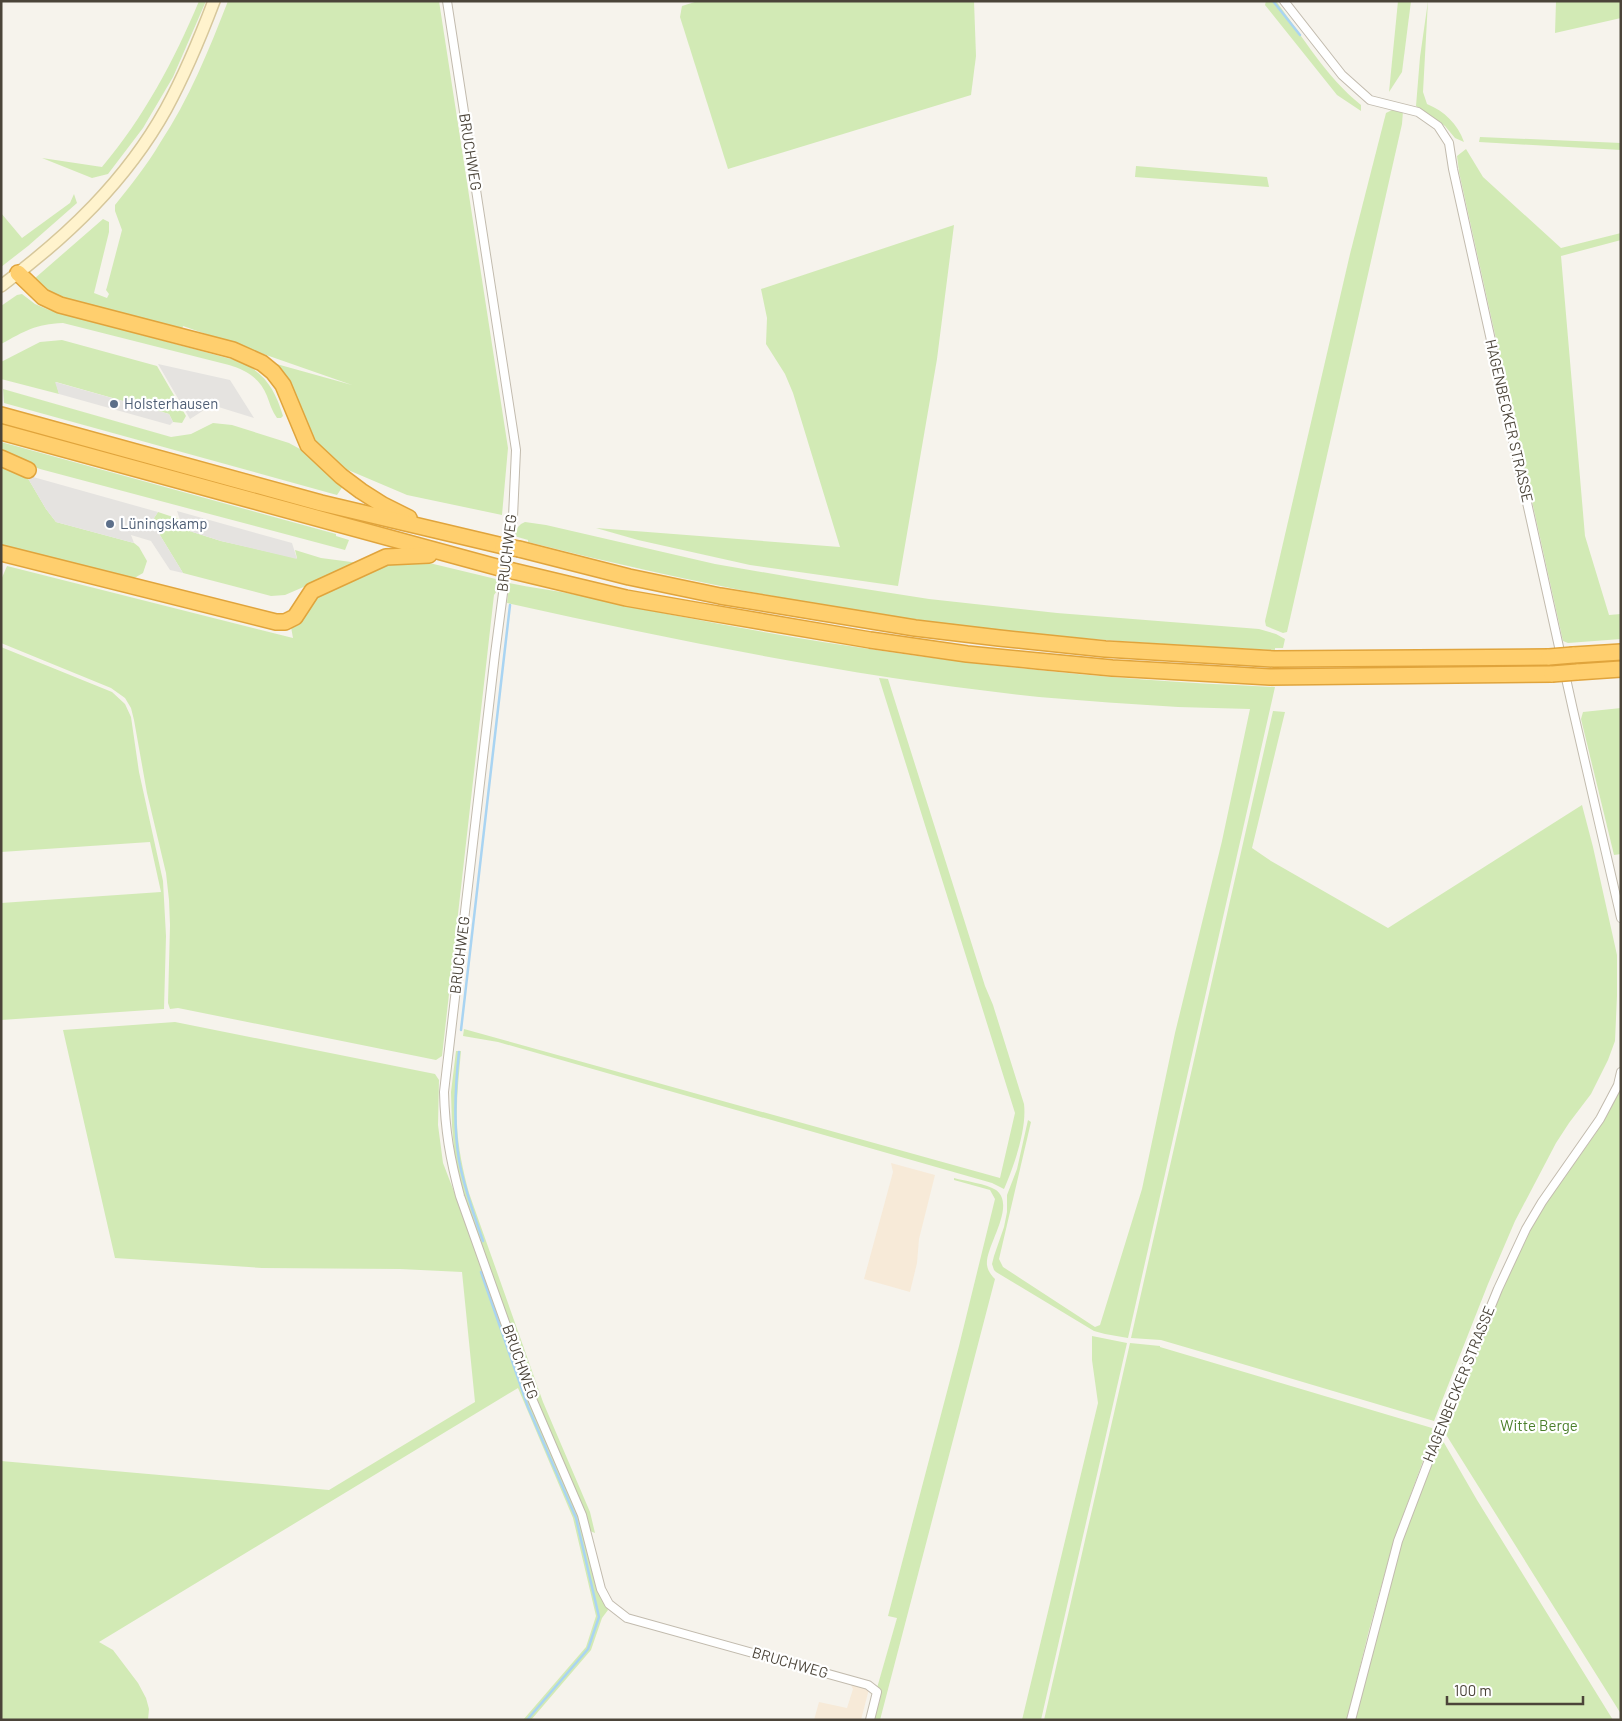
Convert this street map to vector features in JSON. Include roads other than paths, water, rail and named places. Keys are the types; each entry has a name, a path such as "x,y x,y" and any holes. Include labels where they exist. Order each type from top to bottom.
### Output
{"highway":[{"path":"18,273 43,297 60,304 234,350 262,363 273,372 283,385 308,445 341,476 382,505 435,530"},
{"path":"1,414 312,500 629,577 720,596 915,628 1105,649 1274,660 1549,657 1621,652"},
{"path":"1,432 507,570 626,598 870,640 967,654 1038,661 1112,668 1270,678 1552,674 1621,670"},
{"path":"1,458 28,470"},
{"path":"1,553 276,622 285,622 295,617 312,591 386,557 445,554"}],"main road":[{"path":"1,286 85,216 113,185 140,150 166,109 179,83 214,1"}],"street":[{"name":"BRUCHWEG","path":"447,1 516,450 513,517 495,654 444,1092 445,1125 451,1162 460,1196 533,1400 582,1515 600,1589 609,1604 627,1618 868,1685 877,1692 870,1720"},
{"name":"HAGENBECKER STRASSE","path":"1284,1 1342,75 1370,100 1418,112 1438,126 1450,143 1457,189 1621,918"},
{"name":"HAGENBECKER STRASSE","path":"1350,1720 1398,1541 1440,1431 1498,1289 1526,1229 1542,1202 1606,1109 1618,1085 1621,1072"}],"waterway":[{"path":"1273,1 1300,35"},
{"path":"461,1030 510,605"},
{"path":"459,1052 455,1106 457,1146 469,1201 483,1241"},
{"path":"481,1272 528,1407 576,1518 599,1617 588,1649 527,1720"}],"place":[{"name":"Holsterhausen","path":"114,404"},
{"name":"Lüningskamp","path":"110,524"}],"park label":[{"name":"Witte Berge","path":"1539,1426"}]}
